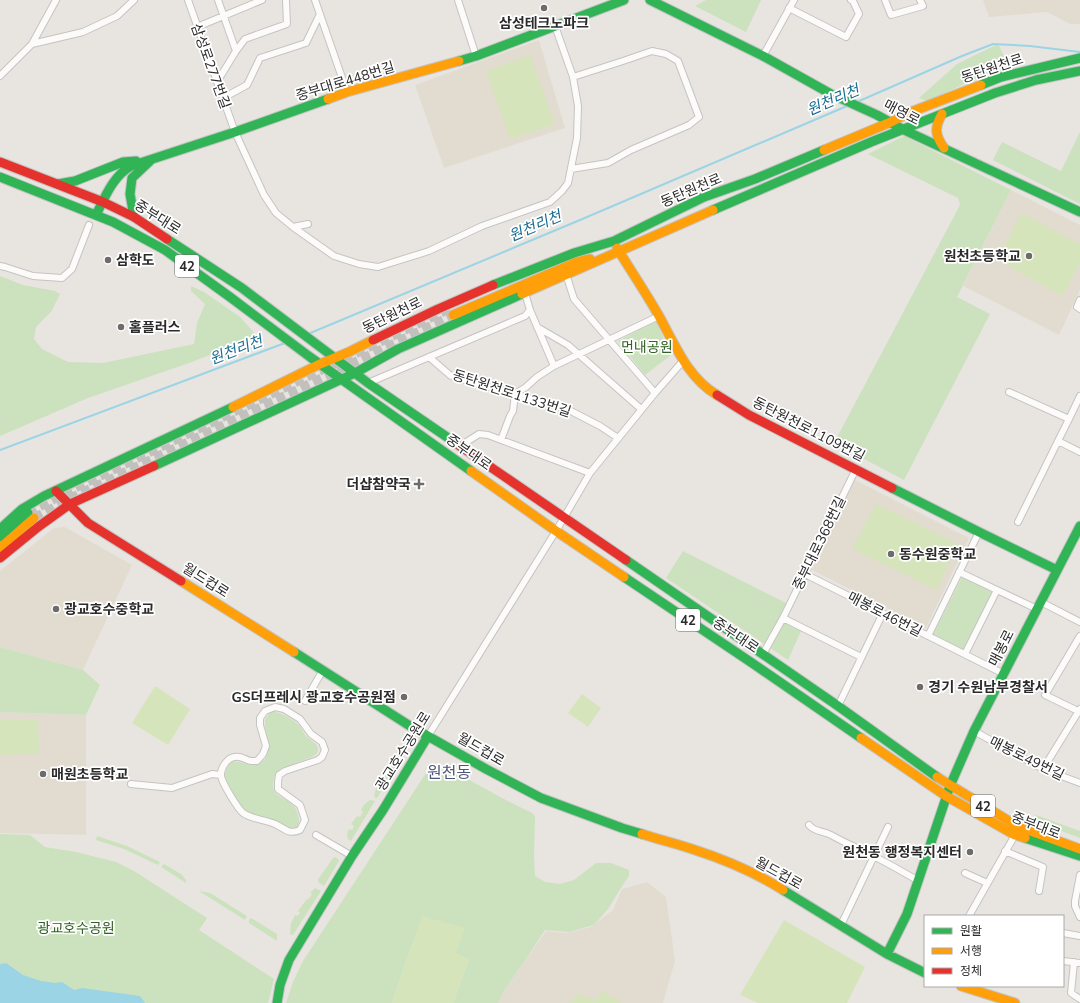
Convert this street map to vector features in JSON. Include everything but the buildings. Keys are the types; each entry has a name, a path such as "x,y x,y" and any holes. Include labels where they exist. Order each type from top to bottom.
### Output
{"main road":[{"name":"중부대로448번길","path":"94,221 113,182 126,169 139,163 235,132 346,92 476,56 624,0"},
{"name":"매영로","path":"650,0 763,56 831,94 877,115 904,130 1080,212"},
{"name":"동탄원천로","path":"0,529 22,509 44,496 320,364 501,281 574,253 614,241 704,197 754,179 891,122 911,112 1001,78 1080,58"},
{"name":"동탄원천로","path":"0,558 38,527 70,504 355,373 398,350 566,274 844,153 995,93 1036,80 1080,71"},
{"path":"942,114 937,124 936,133 944,148"},
{"path":"58,184 75,181 123,162 150,160"},
{"path":"134,217 130,194 132,178 150,160"},
{"name":"중부대로","path":"0,162 103,202 134,217 242,288 368,384 763,654 950,786 1017,826 1080,848"},
{"name":"중부대로","path":"0,177 83,210 94,221 108,219 165,250 310,357 556,531 755,665 911,773 946,796 1015,835 1080,856"},
{"path":"25,187 31,184 66,197 70,196 73,190"},
{"path":"614,241 451,312 577,262 618,252"},
{"name":"동탄원천로1109번길","path":"614,241 618,252 659,316 683,361 700,382 711,392 749,415 1057,570"},
{"name":"월드컵로","path":"56,491 88,523 428,736 541,798 622,828 695,850 770,882 841,924 887,954 924,972"},
{"path":"0,538 31,516 0,548"},
{"name":"매봉로","path":"887,954 907,914 946,796 974,731 1080,526"},
{"name":"광교호수공원로","path":"277,1003 282,978 289,960 352,856 383,810 428,736"},
{"path":"911,773 918,764"},
{"path":"964,987 1015,1003"}],"street":[{"path":"0,76 32,44 56,0"},
{"path":"32,44 83,32 117,16 134,0"},
{"name":"삼성로277번길","path":"188,0 235,132 264,195 276,213 292,227 334,256 359,264 378,267 429,251 482,226 550,202 568,183 577,138 578,106 573,77 555,26"},
{"path":"218,0 236,51"},
{"path":"197,27 262,0"},
{"path":"218,82 236,51 245,39 287,24 286,0"},
{"path":"316,0 346,92"},
{"path":"458,0 476,56"},
{"path":"763,56 794,0"},
{"path":"789,8 846,37 859,14 853,1 851,0"},
{"path":"885,0 891,16 923,6 920,0"},
{"path":"223,98 247,85 260,58 306,43 320,14"},
{"path":"571,169 608,163 631,150 689,126 700,117 678,61 666,54 652,51 573,77"},
{"path":"0,266 5,266 33,276 62,278 72,268 94,221"},
{"path":"292,227 308,224"},
{"path":"566,274 574,299 655,393"},
{"path":"525,293 530,310 554,366"},
{"path":"1080,300 1076,307 1080,309"},
{"path":"368,384 525,316 530,310"},
{"path":"501,440 513,411 515,394 554,366 659,316"},
{"path":"537,327 568,345 641,409"},
{"name":"동탄원천로1133번길","path":"429,357 451,376 567,409 600,426 618,438"},
{"name":"광교호수공원로","path":"428,736 590,474 641,409 683,361"},
{"path":"1009,392 1069,419"},
{"path":"1018,522 1080,396"},
{"name":"중부대로","path":"460,446 479,434 488,435 590,474"},
{"path":"1058,441 1080,452"},
{"name":"중부대로368번길","path":"763,654 783,618 856,469"},
{"path":"928,636 979,532"},
{"path":"959,572 997,590 1080,622"},
{"name":"매봉로46번길","path":"805,574 1004,674"},
{"path":"965,654 997,590"},
{"path":"838,706 883,613"},
{"path":"783,618 861,657"},
{"path":"1043,769 1079,710 1045,695 1080,636"},
{"path":"305,701 324,670"},
{"path":"275,707 284,709 300,720 311,734 322,742 325,750 322,757 318,760 285,771 279,775 278,789 300,805 305,820 300,830 294,832 288,831 272,823 248,816 241,811 221,775 222,769 232,757 241,756 250,761 257,761 263,754 266,746 260,725 260,718 266,711 275,707"},
{"name":"매봉로49번길","path":"974,731 1043,769 1080,783"},
{"path":"131,784 172,788 212,774 221,775"},
{"path":"809,825 814,830 828,833 919,881"},
{"path":"841,924 888,827"},
{"path":"316,834 352,856"},
{"path":"970,915 1015,835"},
{"path":"1005,851 1043,867 1039,891"},
{"path":"965,873 987,883"},
{"path":"1080,875 1075,906 1080,917"},
{"path":"1064,932 1080,936"},
{"path":"1064,961 1077,963 1071,993 1080,999"}],"shaded area":[{"path":"983,0 1080,0 1080,24 1070,24 1047,12 989,17"},
{"path":"539,40 565,128 444,168 415,85"},
{"name":"원천초등학교","path":"1011,190 1080,225 1080,290 1059,335 963,286"},
{"name":"동수원중학교","path":"855,480 969,538 926,628 812,570"},
{"name":"광교호수중학교","path":"65,527 132,565 83,670 0,647 0,571 54,528"},
{"name":"매원초등학교","path":"0,712 86,715 86,835 0,833"},
{"path":"647,882 666,897 675,961 663,1003 497,1003 503,992 546,931 566,933 591,927 613,910 622,889"}],"green space":[{"path":"706,0 761,0 746,32 695,6"},
{"path":"998,44 1008,64 927,101 919,98 957,64"},
{"path":"530,55 555,124 510,139 486,71"},
{"path":"1080,132 1080,204 993,160 1002,142 1061,171"},
{"path":"904,136 1011,190 957,297 990,314 904,480 834,443 960,205 958,198 868,154"},
{"path":"1021,213 1080,244 1080,264 1062,296 998,260"},
{"path":"0,276 23,285 55,291 60,294 51,312 36,327 34,339 42,349 68,362 103,363 194,344 197,323 205,304 191,291 191,286 204,292 240,317 257,336 189,363 88,398 0,436"},
{"name":"먼내공원","path":"656,321 671,355 645,375 618,341"},
{"path":"876,504 958,544 937,590 852,549"},
{"path":"683,551 786,603 778,620 801,631 788,660 666,578"},
{"path":"962,577 992,592 963,650 933,635"},
{"path":"0,647 83,670 100,685 86,715 0,712"},
{"path":"155,686 190,709 168,745 132,723"},
{"path":"582,694 601,708 588,727 568,713"},
{"path":"273,711 287,716 299,725 305,735 316,744 318,748 314,756 281,769 275,776 273,785 274,790 279,796 294,806 298,815 298,826 291,829 250,814 240,805 224,776 231,762 254,765 265,759 268,743 265,720"},
{"path":"0,720 38,720 39,754 0,755"},
{"path":"400,752 404,754 377,798 374,797 376,787 378,788 381,784 379,782 386,770 388,771 392,766 390,764"},
{"path":"444,766 535,816 535,876 545,882 560,884 574,880 596,863 611,863 629,870 629,876 608,909 594,925 569,932 545,930 503,992 498,1003 453,1003 469,959 456,954 423,916 392,1003 286,1003 293,982 303,961 428,770"},
{"path":"371,800 375,801 351,841 348,839 347,835 349,829 352,830 354,826 351,824 357,816 360,817 363,812 361,810 366,803"},
{"path":"1036,815 1080,831 1080,838 1033,820"},
{"name":"광교호수공원","path":"0,834 30,835 45,847 76,852 116,862 134,871 207,918 199,930 274,979 268,1003 0,1003"},
{"path":"97,836 127,846 160,862 158,865 124,849 96,840"},
{"path":"335,857 339,861 324,886 319,883 318,880"},
{"path":"164,864 181,874 186,880 186,883 161,867"},
{"path":"315,888 321,891 293,935 290,934 291,923 295,915 298,916 300,913 298,911 307,899 309,899 312,894 310,893"},
{"path":"199,891 210,893 247,916 245,920"},
{"path":"422,916 465,928 456,953 469,959 453,1003 392,1003"},
{"path":"251,918 277,934 277,941 249,923"},
{"path":"784,920 865,967 847,1003 758,1003 740,995"},
{"path":"602,991 622,1003 569,1003 577,994 595,1000"}],"water":[{"path":"6,963 23,975 41,981 55,983 62,982 74,990 82,988 140,996 145,1003 0,1003 0,964"}],"waterway":[{"name":"원천리천","path":"857,102 993,44 1030,46 1080,52"},
{"name":"원천리천","path":"308,334 847,106"},
{"name":"원천리천","path":"0,450 285,343"}],"tunnel":[{"path":"28,513 71,490 449,309"},
{"path":"34,518 75,496 453,315"}],"traffic: fast":[{"path":"459,61 476,56 624,0"},
{"path":"650,0 763,56 831,94 877,115 904,130 1080,212"},
{"path":"981,85 1001,77 1080,58"},
{"path":"713,210 871,142 995,93 1036,80 1080,71"},
{"path":"96,215 114,181 131,166 235,132 328,99"},
{"path":"493,285 574,253 614,241 704,197 755,179 824,150"},
{"path":"58,184 75,181 123,162 136,161"},
{"path":"134,217 130,194 132,178 150,161"},
{"path":"0,177 113,222 165,250 310,357 471,471"},
{"path":"167,239 242,288 368,383 460,446"},
{"path":"154,466 355,373 398,349 522,294"},
{"path":"0,529 22,509 44,496 233,407"},
{"path":"892,488 1057,570"},
{"path":"0,537 28,513"},
{"path":"887,954 907,914 950,786 974,731 1080,526"},
{"path":"626,560 838,706 937,777"},
{"path":"624,577 861,738"},
{"path":"294,652 410,726 541,798 642,834"},
{"path":"277,1003 280,985 289,960 352,856 383,810 428,736"},
{"path":"1025,838 1080,856"},
{"path":"783,890 887,954 924,972"}],"traffic: slow":[{"path":"328,99 347,92 459,61"},
{"path":"824,150 911,112 981,85"},
{"path":"942,114 937,127 937,135 944,148"},
{"path":"522,294 713,210"},
{"path":"617,248 654,307 683,360 698,380 717,395"},
{"path":"453,315 577,262 590,259"},
{"path":"233,407 320,364 373,340"},
{"path":"471,471 624,577"},
{"path":"0,548 34,518"},
{"path":"181,581 294,652"},
{"path":"861,738 946,796 1015,835 1025,838"},
{"path":"937,777 1017,826 1080,849"},
{"path":"642,834 707,854 762,878 783,890"},
{"path":"964,987 1015,1003"}],"traffic: jam":[{"path":"0,162 103,202 134,217 167,239"},
{"path":"373,340 493,285"},
{"path":"717,395 749,415 892,488"},
{"path":"460,446 626,560"},
{"path":"0,558 38,527 70,504 154,466"},
{"path":"56,491 88,523 181,581"}],"place":[{"name":"삼성테크노파크","path":"544,8"},
{"name":"원천초등학교","path":"1029,256"},
{"name":"삼학도","path":"108,260"},
{"name":"홈플러스","path":"121,327"},
{"name":"더샵참약국","path":"419,484"},
{"name":"동수원중학교","path":"891,554"},
{"name":"광교호수중학교","path":"56,609"},
{"name":"경기 수원남부경찰서","path":"920,687"},
{"name":"GS더프레시 광교호수공원점","path":"404,697"},
{"name":"매원초등학교","path":"43,774"},
{"name":"원천동 행정복지센터","path":"970,852"}],"district":[{"name":"원천동","path":"449,772"}]}
